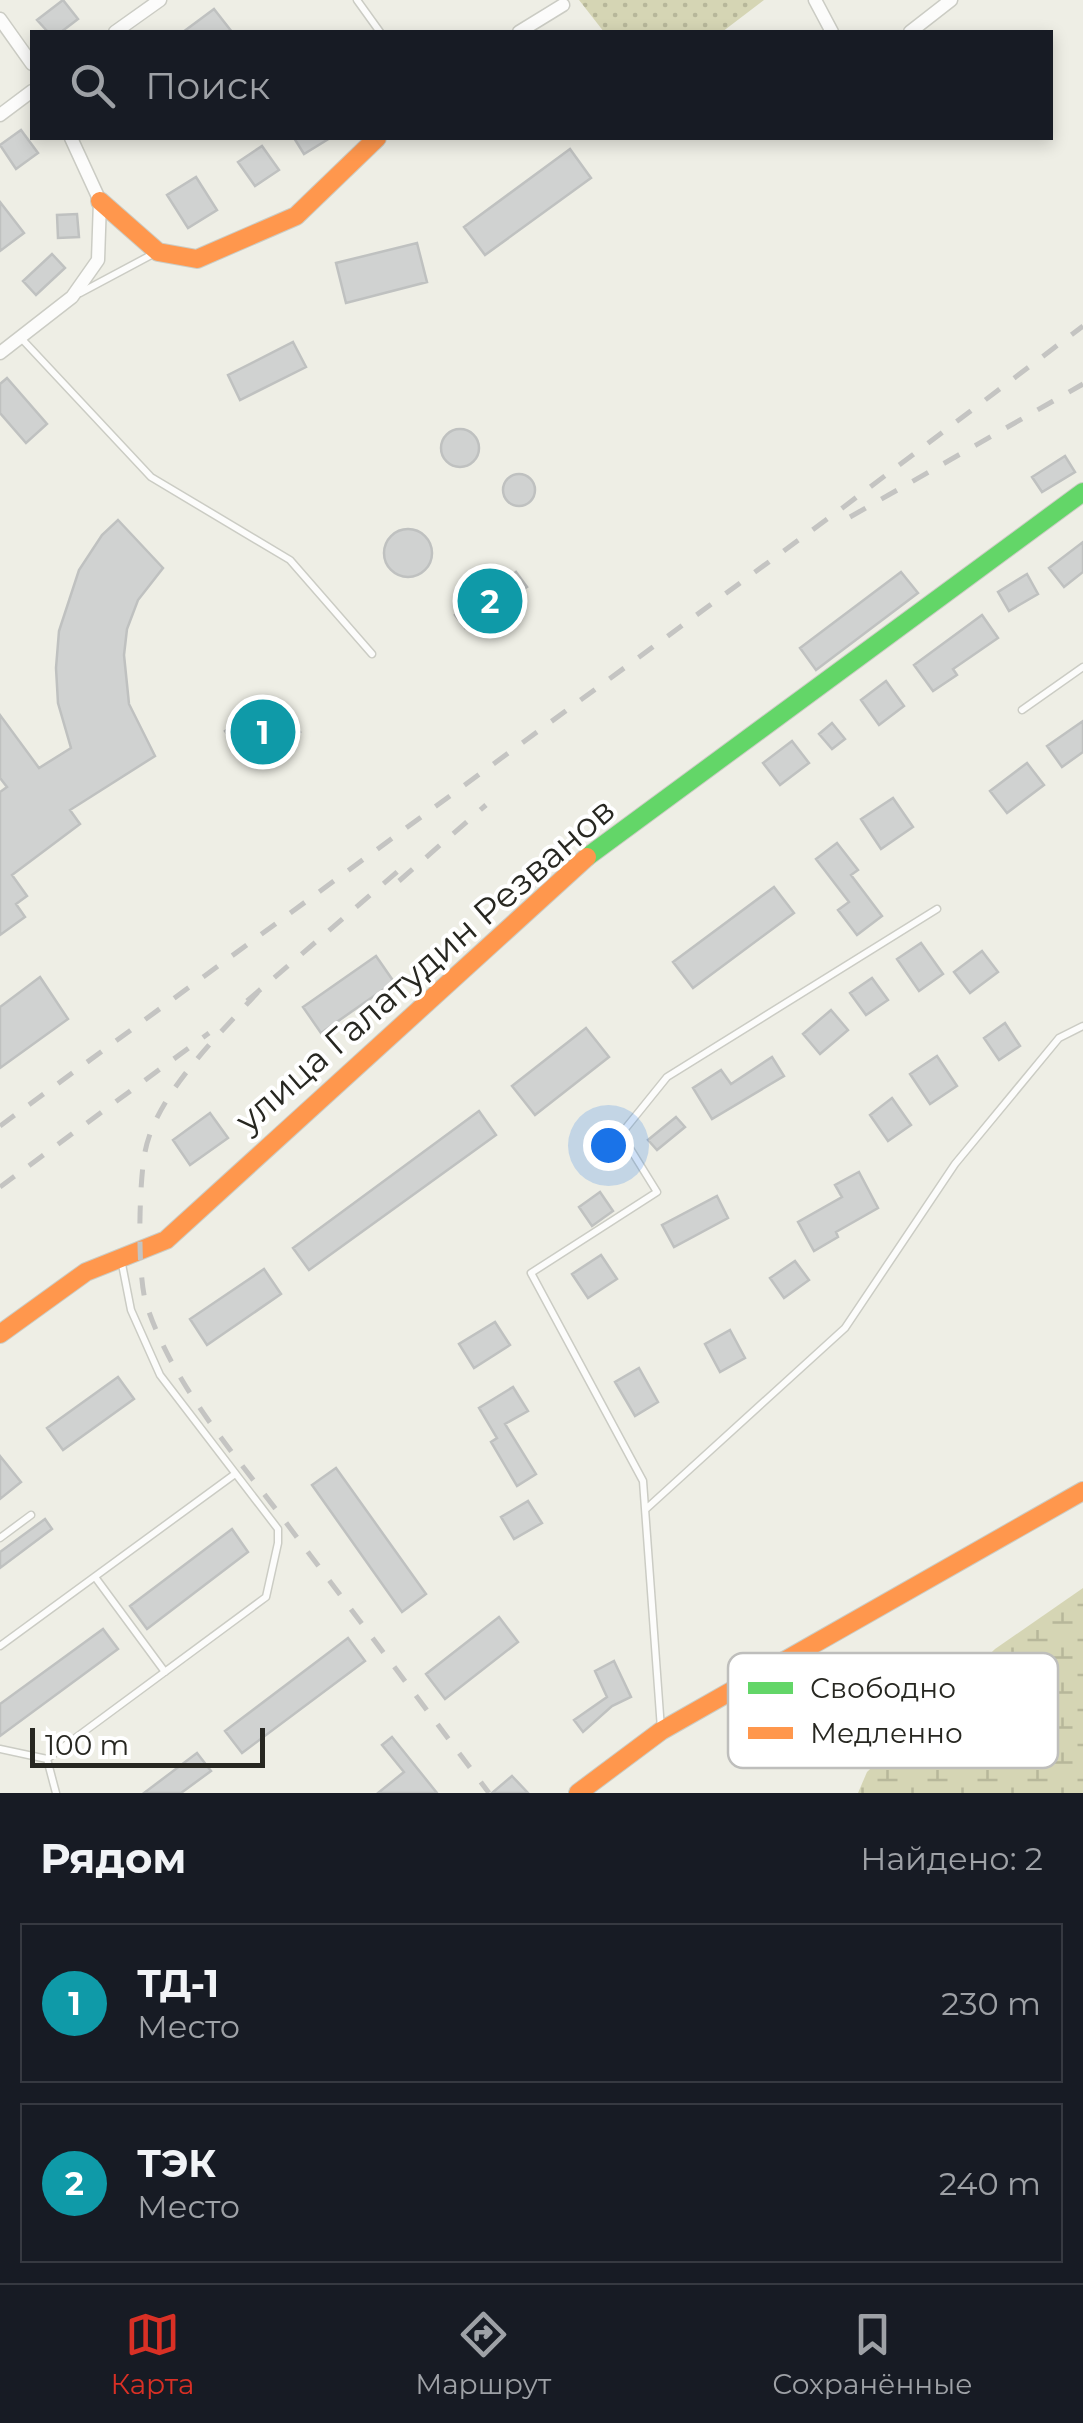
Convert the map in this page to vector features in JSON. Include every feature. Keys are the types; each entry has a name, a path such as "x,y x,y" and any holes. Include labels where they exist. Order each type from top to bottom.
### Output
{"street":[{"path":"117,30 160,0"},
{"path":"815,0 831,30"},
{"path":"913,30 951,0"},
{"path":"522,30 563,5"},
{"path":"0,19 30,61"},
{"path":"0,115 30,92"},
{"path":"72,140 100,201 158,252 196,259 296,216 375,140"},
{"path":"0,353 72,298 98,260 100,201"},
{"name":"улица Галатудин Резванов","path":"0,1334 86,1272 166,1240 576,865 1083,492"},
{"path":"798,1653 1083,1491"},
{"path":"578,1793 661,1731 728,1693"}],"lane":[{"path":"357,0 379,30"},
{"path":"72,298 158,252"},
{"path":"20,337 152,477 290,560 372,654"},
{"path":"1022,710 1083,667"},
{"path":"661,1731 644,1481 531,1273 657,1192 622,1134 667,1077 937,908"},
{"path":"646,1510 845,1328 954,1164 1059,1038 1083,1026"},
{"path":"0,1749 47,1760 266,1597 278,1530 160,1375 132,1310 120,1258"},
{"path":"0,1646 236,1474"},
{"path":"0,1538 31,1515"},
{"path":"95,1577 165,1672"},
{"path":"47,1760 56,1793"}],"green space":[{"path":"579,0 764,0 725,30 602,30"},
{"path":"1083,1588 1083,1793 858,1793 871,1768 1058,1768 1058,1653 991,1653"}],"building":[{"path":"63,0 78,19 64,30 46,30 37,20"},
{"path":"214,9 230,30 186,30"},
{"path":"21,130 38,153 16,169 0,145"},
{"path":"295,140 327,140 304,154"},
{"path":"262,146 279,170 255,186 238,162"},
{"path":"570,149 591,178 485,255 464,227"},
{"path":"196,177 217,210 188,228 167,195"},
{"path":"0,202 24,233 0,251"},
{"path":"77,214 79,237 58,238 57,215"},
{"path":"417,243 427,282 346,303 336,263"},
{"path":"52,254 65,268 36,295 23,281"},
{"path":"293,342 306,367 240,400 228,375"},
{"path":"7,378 47,424 26,443 0,413 0,384"},
{"path":"460,429 473,435 479,448 473,461 460,467 447,461 441,448 447,435"},
{"path":"1065,456 1075,472 1042,492 1032,477"},
{"path":"519,474 530,479 535,490 530,501 519,506 508,501 503,490 508,479"},
{"path":"118,520 163,568 138,600 127,629 124,655 129,704 155,756 70,810 80,824 12,875 27,896 16,904 25,917 0,935 0,792 7,787 0,778 0,715 39,768 71,748 58,703 59,631 79,570 102,535"},
{"path":"408,529 425,536 432,553 425,570 408,577 391,570 384,553 391,536"},
{"path":"1083,542 1083,572 1064,587 1049,568"},
{"path":"516,572 527,587 465,628 455,615"},
{"path":"901,572 918,593 816,670 800,648"},
{"path":"1027,574 1038,594 1009,611 998,592"},
{"path":"982,615 998,638 953,669 957,675 933,691 914,665"},
{"path":"886,681 904,706 879,725 861,700"},
{"path":"272,698 300,732 250,765 225,731"},
{"path":"1083,721 1083,752 1062,767 1047,746"},
{"path":"832,723 845,739 832,749 819,734"},
{"path":"792,741 809,763 780,785 763,763"},
{"path":"1027,763 1044,785 1007,813 990,791"},
{"path":"893,798 913,827 881,849 861,819"},
{"path":"837,843 858,870 851,875 882,916 857,935 838,910 849,902 816,859"},
{"path":"774,887 794,913 693,988 673,962"},
{"path":"921,943 943,974 919,991 897,959"},
{"path":"982,951 998,972 970,993 954,972"},
{"path":"376,956 394,982 321,1033 303,1007"},
{"path":"40,977 68,1019 0,1068 0,1007"},
{"path":"872,978 888,1000 866,1015 850,993"},
{"path":"831,1010 848,1030 820,1054 803,1034"},
{"path":"1005,1023 1020,1046 999,1060 984,1038"},
{"path":"586,1028 609,1057 535,1115 512,1086"},
{"path":"937,1056 957,1086 930,1104 910,1074"},
{"path":"772,1057 784,1076 712,1119 693,1088 721,1070 731,1084"},
{"path":"892,1098 911,1125 888,1141 870,1115"},
{"path":"479,1111 496,1135 309,1270 293,1248"},
{"path":"210,1113 228,1138 190,1165 173,1140"},
{"path":"676,1117 685,1127 657,1150 648,1140"},
{"path":"859,1172 878,1208 836,1232 838,1237 814,1251 798,1222 842,1197 835,1185"},
{"path":"600,1192 613,1211 592,1226 579,1207"},
{"path":"717,1196 728,1218 674,1247 662,1225"},
{"path":"601,1255 617,1279 588,1298 572,1274"},
{"path":"795,1261 809,1280 784,1298 770,1278"},
{"path":"264,1269 281,1294 207,1345 190,1319"},
{"path":"495,1322 510,1345 474,1368 459,1344"},
{"path":"730,1330 745,1358 720,1372 705,1344"},
{"path":"639,1368 658,1402 635,1416 615,1382"},
{"path":"118,1377 134,1399 63,1450 47,1428"},
{"path":"513,1387 528,1411 505,1424 536,1474 517,1486 491,1442 497,1438 479,1408"},
{"path":"0,1456 21,1482 0,1499"},
{"path":"336,1468 426,1594 402,1612 312,1485"},
{"path":"528,1501 542,1523 514,1539 501,1517"},
{"path":"45,1519 52,1529 0,1568 0,1552"},
{"path":"232,1529 248,1552 147,1629 130,1606"},
{"path":"499,1617 518,1642 445,1699 426,1674"},
{"path":"103,1629 118,1649 0,1736 0,1704"},
{"path":"348,1638 365,1661 242,1753 225,1731"},
{"path":"614,1661 631,1697 612,1706 583,1732 574,1720 607,1697 595,1671"},
{"path":"392,1737 437,1793 378,1793 404,1772 382,1745"},
{"path":"197,1753 211,1771 181,1793 144,1793"},
{"path":"512,1776 528,1793 492,1793"}],"railway":[{"path":"0,1126 845,506 1083,326"},
{"path":"850,517 1083,384"},
{"path":"399,881 486,805"},
{"path":"247,1001 404,866"},
{"path":"258,992 191,1066 151,1130 140,1205 141,1271 146,1303 171,1362 206,1416 489,1793"},
{"path":"0,1187 209,1033"}],"traffic: fast":[{"path":"587,857 1083,492"}],"traffic: slow":[{"path":"100,201 158,252 197,259 296,216 375,140"},
{"path":"0,1334 86,1272 166,1240 587,857"},
{"path":"798,1653 1083,1491"},
{"path":"578,1793 661,1731 728,1693"}],"place":[{"name":"ТЭК","path":"490,601"},
{"name":"ТД-1","path":"263,732"}]}
